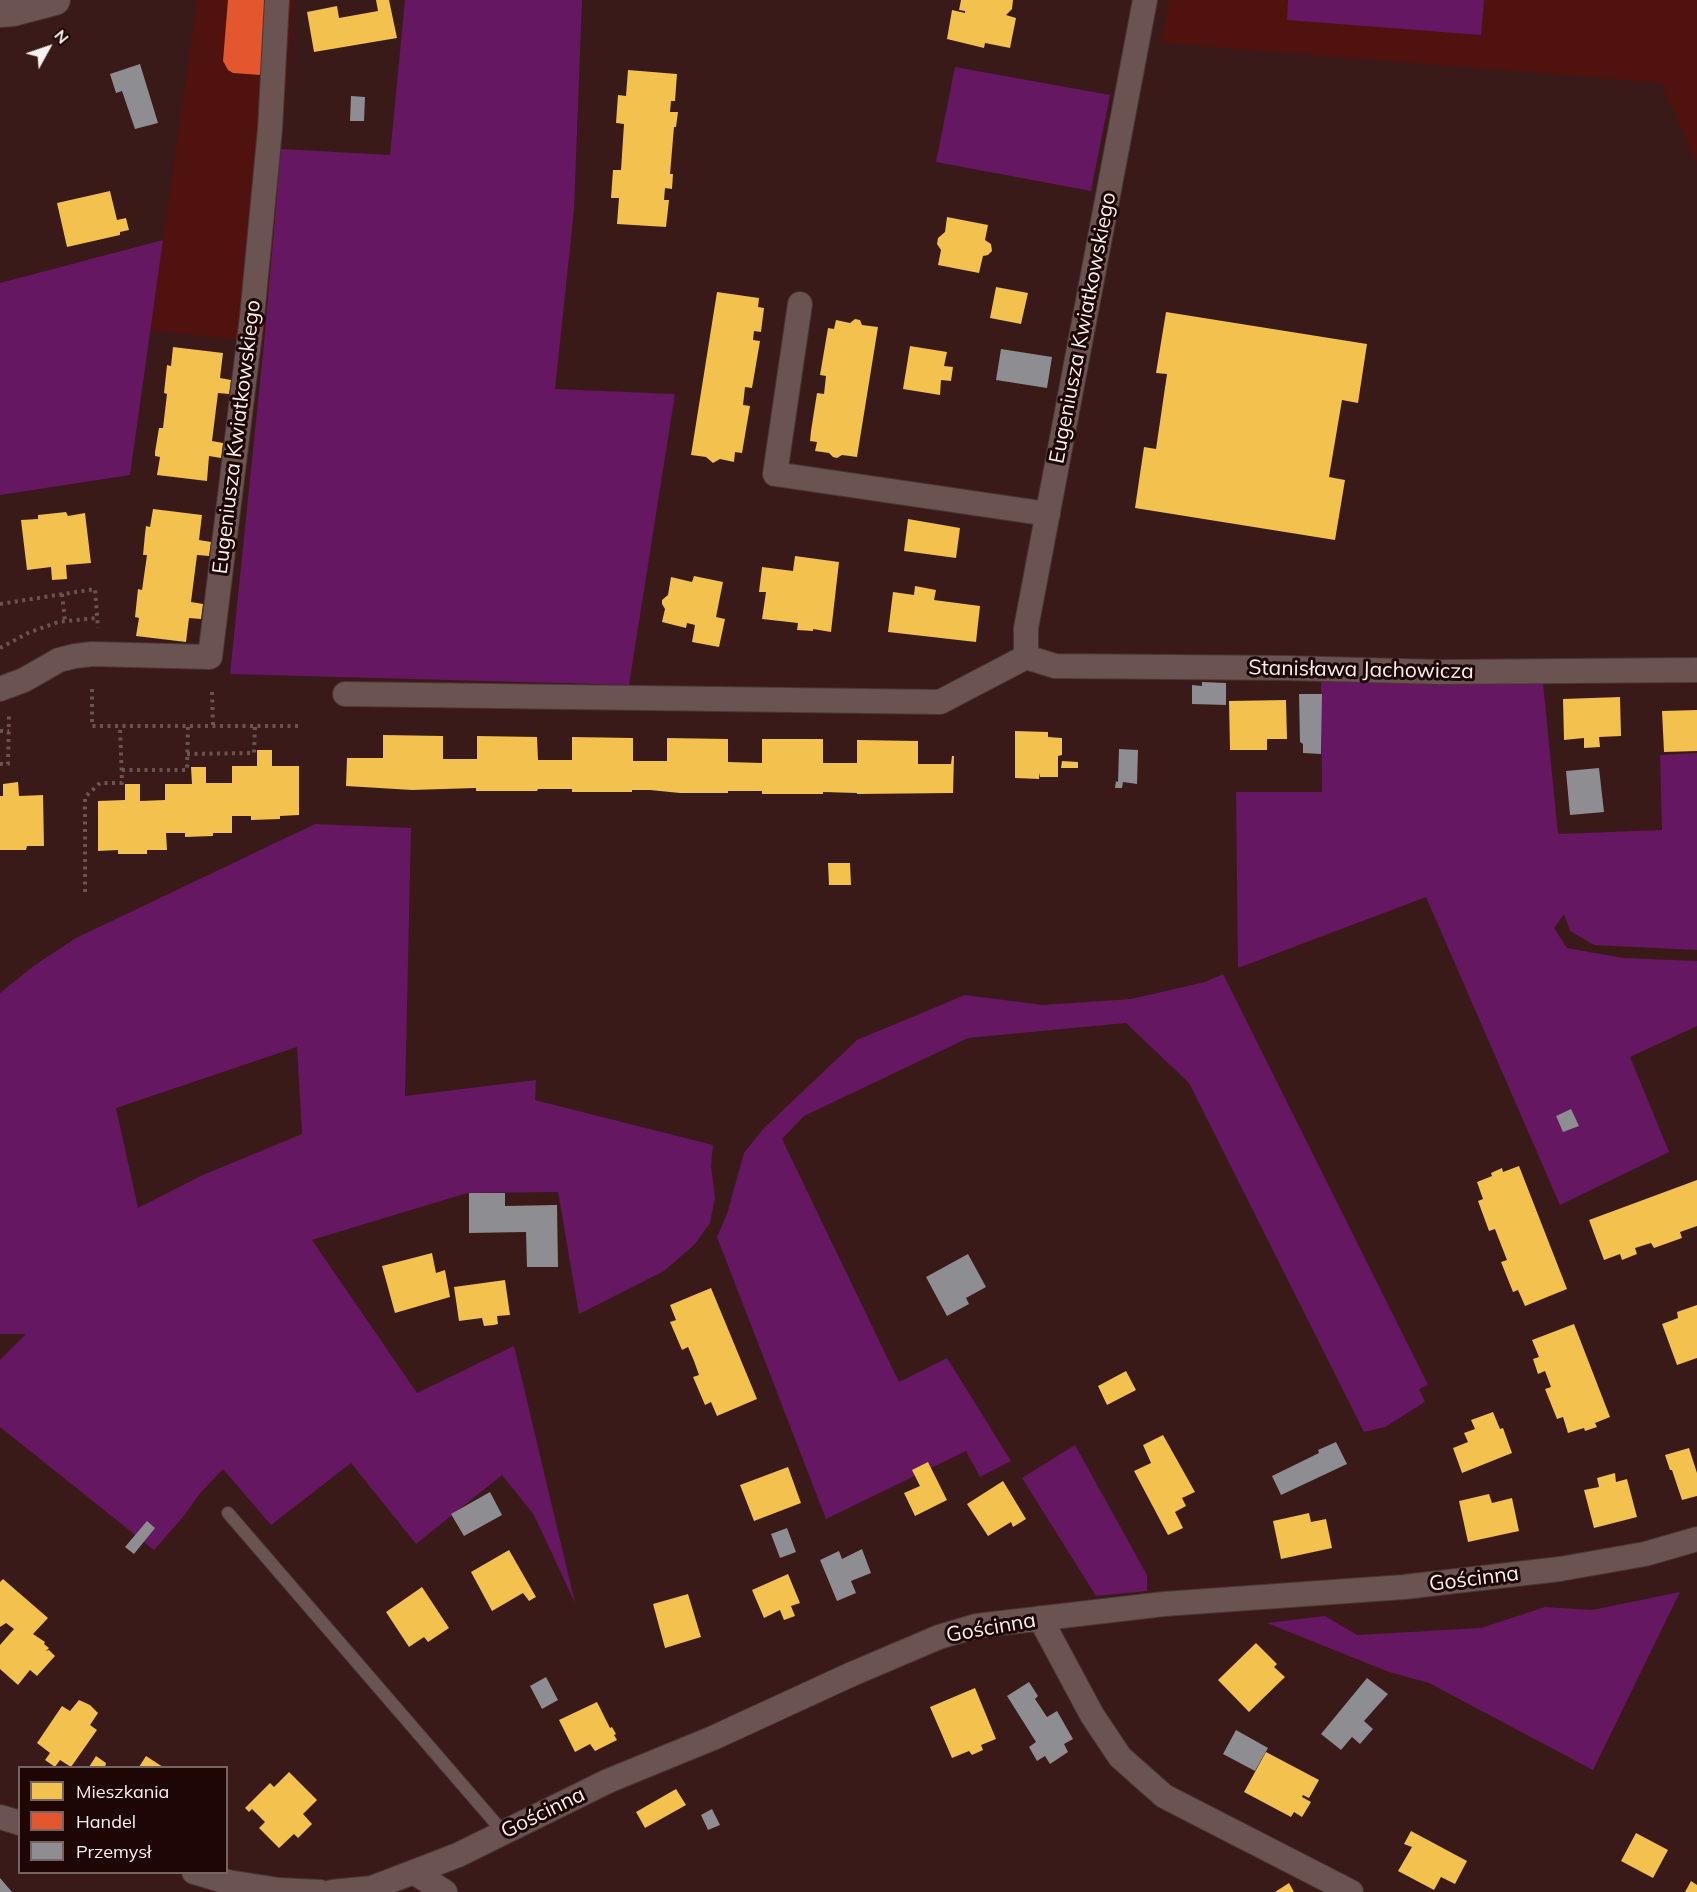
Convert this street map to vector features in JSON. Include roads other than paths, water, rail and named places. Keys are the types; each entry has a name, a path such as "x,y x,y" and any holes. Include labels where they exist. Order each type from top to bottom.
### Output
{"street":[{"path":"0,12 55,0"},
{"name":"Eugeniusza Kwiatkowskiego","path":"4,688 59,660 75,656 210,657 252,316 270,129 277,0"},
{"name":"Eugeniusza Kwiatkowskiego","path":"1026,657 1026,628 1145,0"},
{"path":"800,303 775,474 1048,514"},
{"path":"345,694 940,702 1026,657"},
{"name":"Stanisława Jachowicza","path":"1026,657 1055,666 1440,672 1697,670"},
{"name":"Gościnna","path":"332,1892 372,1887 415,1873 458,1855 608,1781 713,1738 862,1669 939,1636 976,1626 1164,1604 1404,1587 1537,1571 1645,1554 1697,1539"},
{"path":"1040,1618 1092,1715 1120,1757 1164,1796 1351,1892"},
{"path":"0,1817 18,1822"},
{"path":"415,1873 445,1892"},
{"path":"201,1874 228,1882 290,1891 320,1892"}],"lane":[{"path":"228,1513 504,1833"}]}
